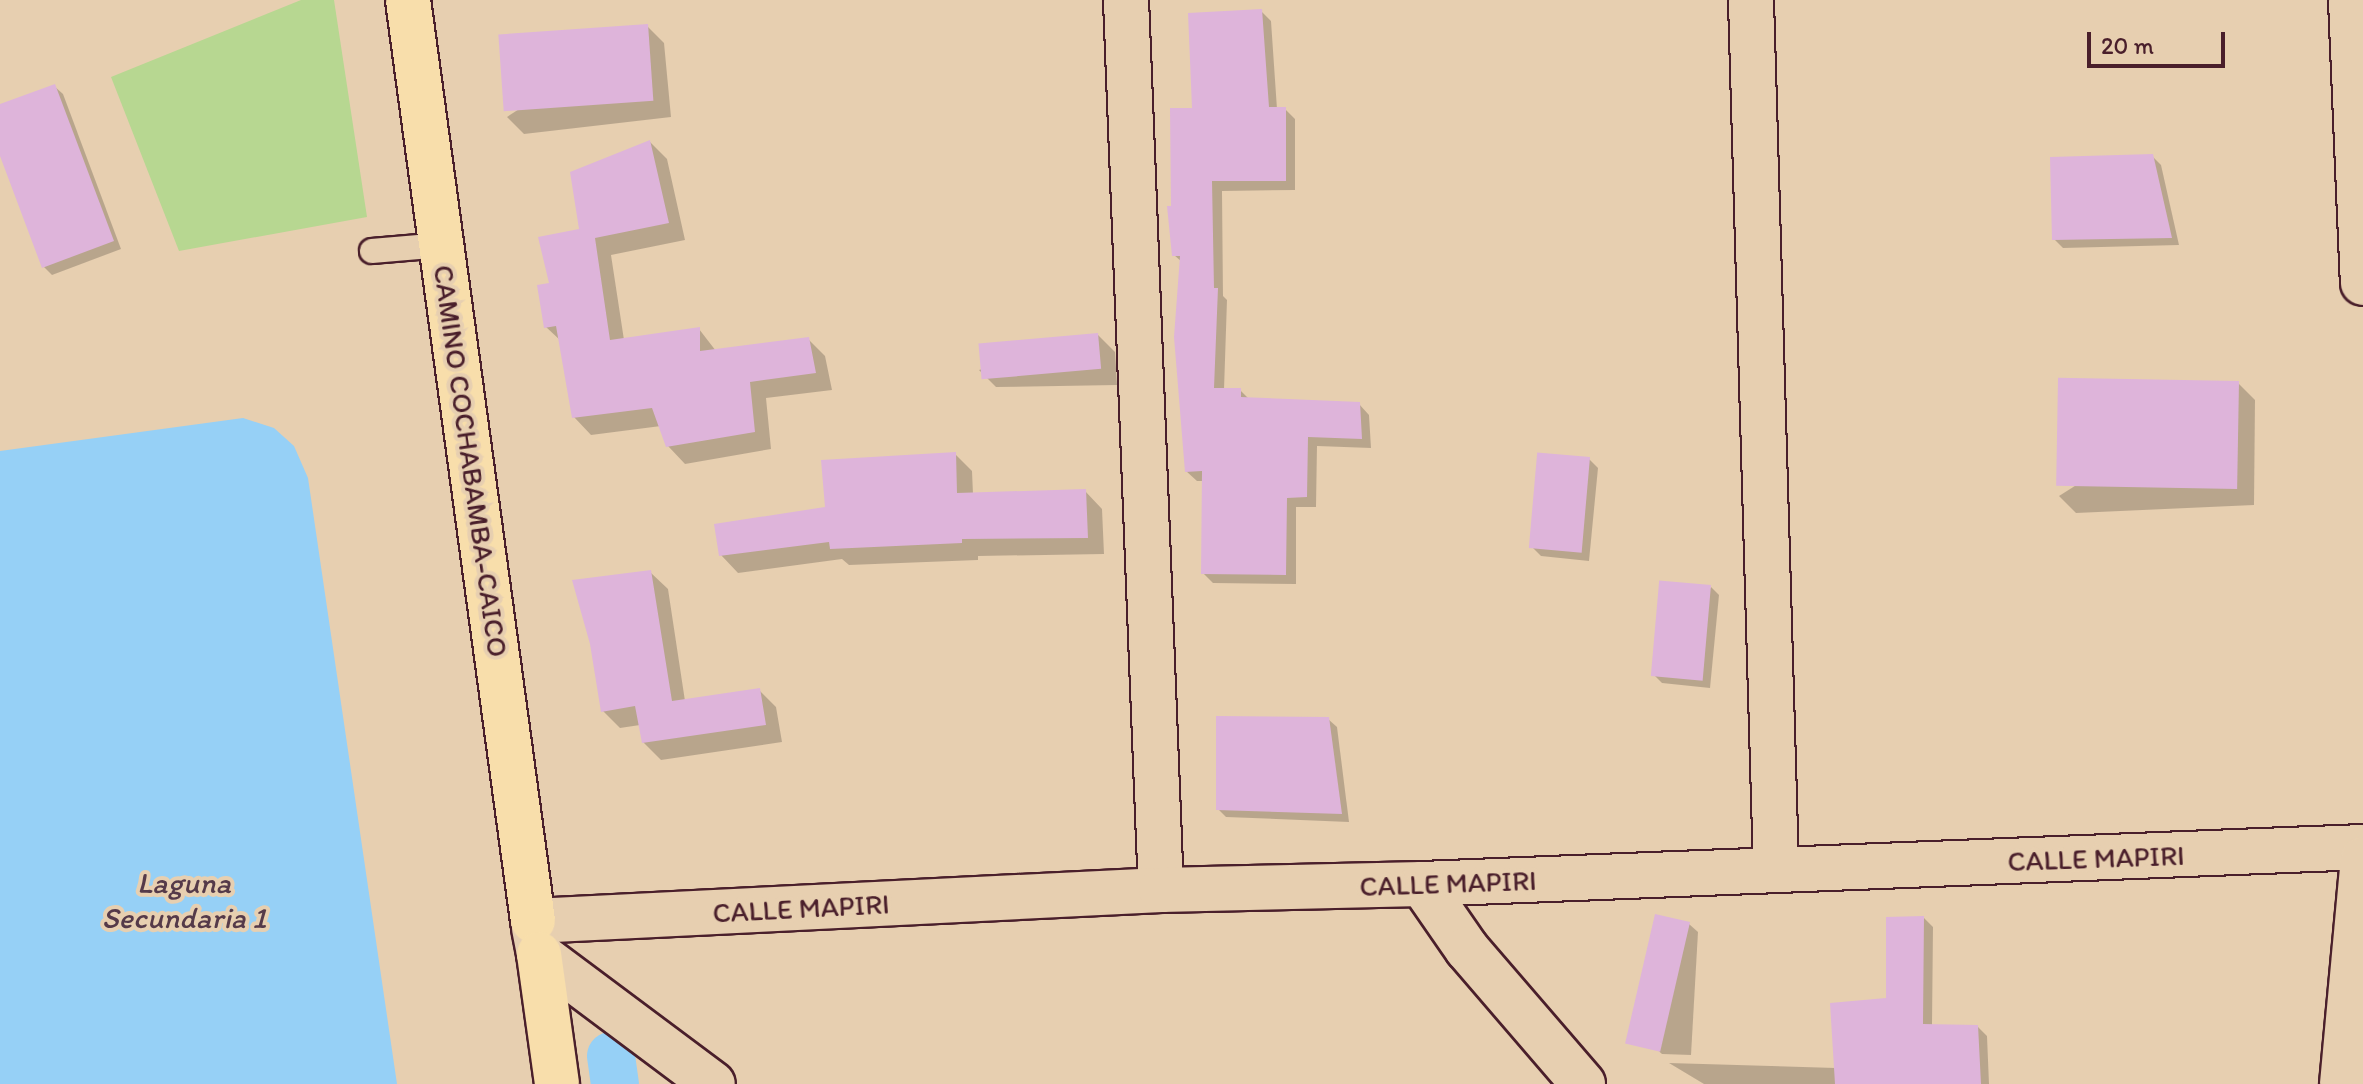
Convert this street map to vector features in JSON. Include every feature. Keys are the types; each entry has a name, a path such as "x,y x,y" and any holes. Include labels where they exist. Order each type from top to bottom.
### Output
{"main road":[{"name":"CAMINO COCHABAMBA-CAICO","path":"408,0 557,1084"}],"street":[{"path":"1126,0 1161,890"},
{"path":"1751,0 1776,870"},
{"path":"2351,0 2363,283"},
{"name":"CALLE MAPIRI","path":"536,938 1161,890 1422,884 2363,847"},
{"path":"2342,1084 2363,859"},
{"path":"1422,884 1467,949 1583,1084"},
{"path":"536,938 713,1084"}],"lane":[{"path":"372,251 442,245"}],"green space":[{"path":"301,0 334,0 367,217 179,251 111,77"}],"water":[{"name":"Laguna Secundaria 1","path":"243,418 274,428 294,446 308,478 397,1084 0,1084 0,451"}],"building":[{"path":"1262,9 1269,107 1286,107 1286,181 1212,181 1214,288 1218,288 1214,388 1241,388 1241,397 1360,402 1362,439 1308,437 1307,497 1287,498 1286,575 1201,574 1202,471 1185,472 1174,337 1180,256 1172,256 1167,206 1171,206 1170,108 1192,108 1188,13"},
{"path":"648,24 653,101 504,111 498,34"},
{"path":"55,84 114,241 42,268 0,156 0,104"},
{"path":"650,140 669,223 595,238 610,340 700,327 700,351 809,337 816,373 750,382 755,432 666,447 652,408 572,418 556,326 544,328 537,285 549,283 538,237 579,229 570,172"},
{"path":"2153,154 2172,238 2052,240 2050,157"},
{"path":"1098,333 1101,369 982,379 978,343"},
{"path":"2058,378 2239,381 2237,489 2056,486"},
{"path":"956,452 957,493 1086,489 1088,538 962,539 962,543 830,549 829,542 719,556 714,524 825,507 821,460"},
{"path":"1537,452 1590,457 1582,553 1529,548"},
{"path":"651,570 672,701 760,688 766,725 642,743 635,706 601,712 590,644 572,580"},
{"path":"1659,580 1711,585 1703,681 1651,676"},
{"path":"1216,716 1329,717 1342,814 1216,810"},
{"path":"1655,914 1690,922 1660,1052 1625,1044"},
{"path":"1924,916 1923,1024 1978,1025 1981,1084 1835,1084 1830,1003 1886,998 1886,917"}],"waterway":[{"path":"611,1056 615,1084"}]}
